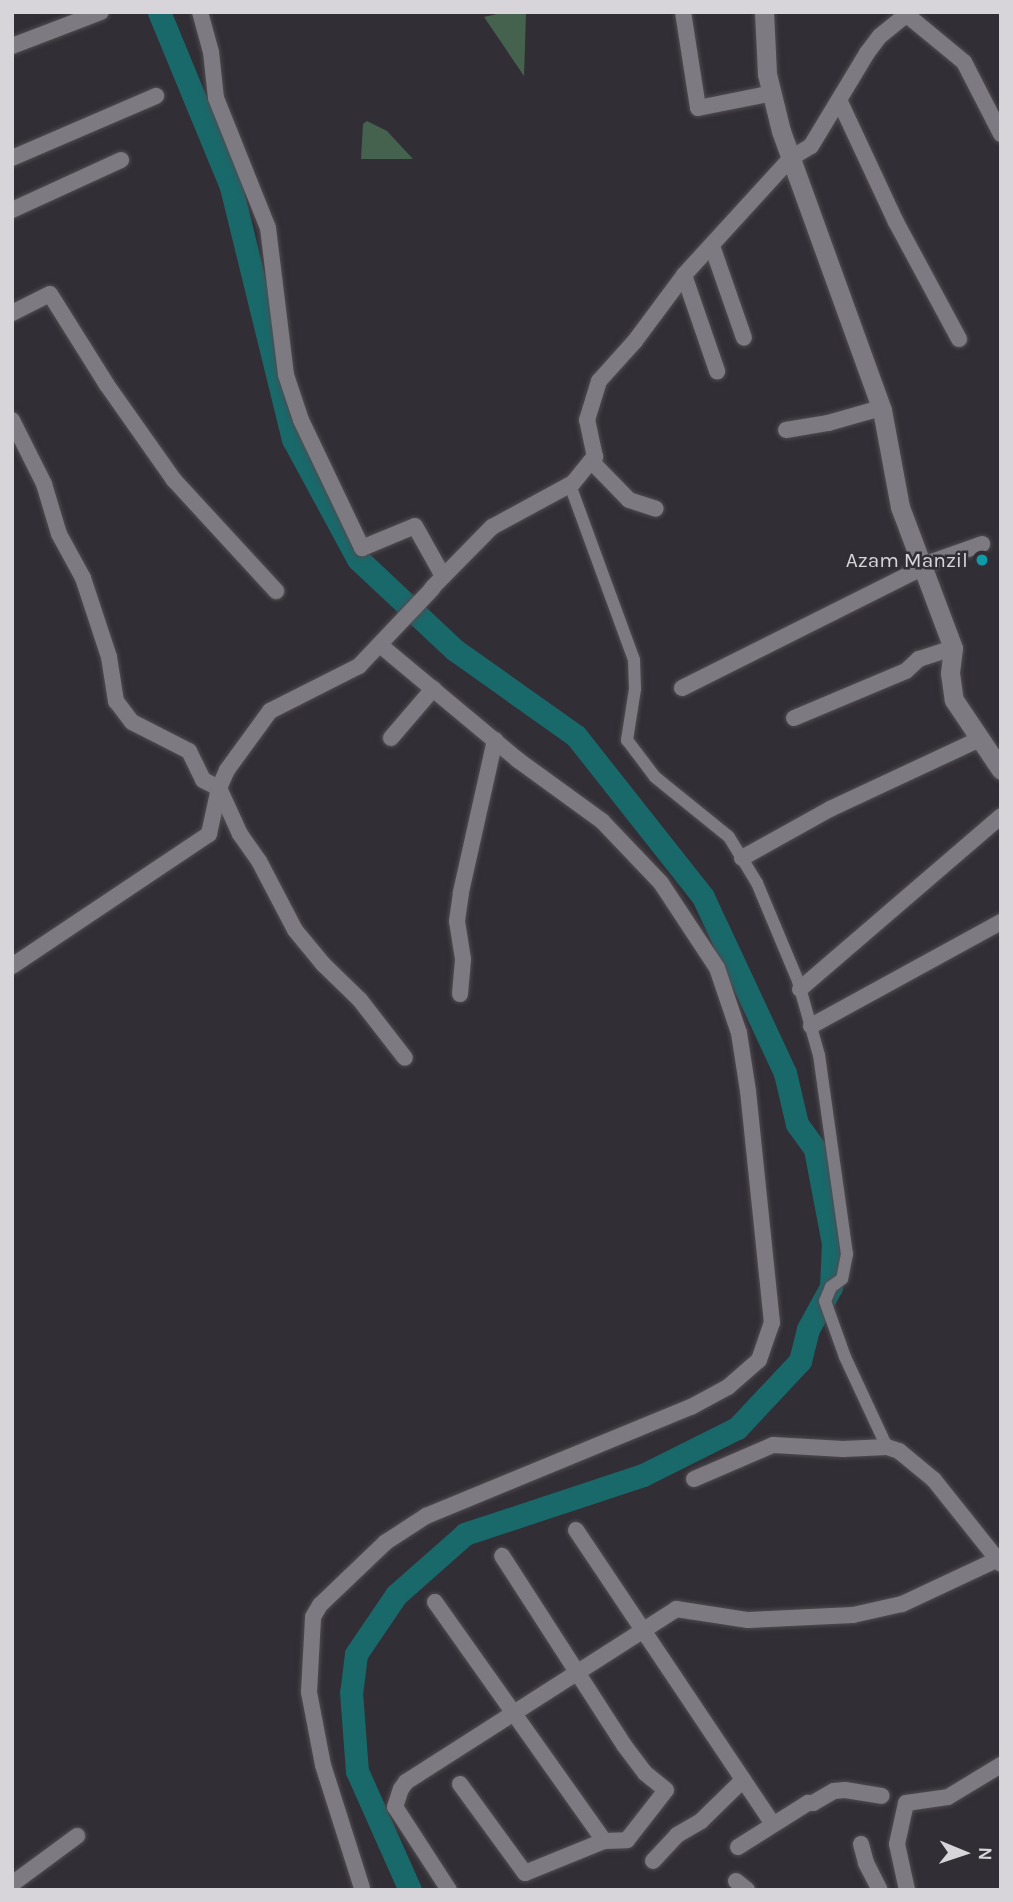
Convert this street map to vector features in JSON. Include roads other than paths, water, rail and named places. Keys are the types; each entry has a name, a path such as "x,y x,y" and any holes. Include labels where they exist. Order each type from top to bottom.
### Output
{"main road":[{"path":"764,12 767,74 781,131 881,408 900,507 953,648 950,673 954,700 978,740 1001,770"}],"street":[{"path":"12,46 102,12"},
{"path":"200,12 211,52 216,98 268,228 286,375 301,420 362,548 415,526 436,585"},
{"path":"683,12 698,108 773,93"},
{"path":"12,966 209,834 219,788 227,770 270,711 359,666 492,527 570,485 595,457 587,419 599,381 635,341 684,275 791,158 811,146 880,36 908,13 964,62 1001,134"},
{"path":"12,158 156,96"},
{"path":"840,102 896,222 959,339"},
{"path":"12,210 121,160"},
{"path":"712,246 744,338"},
{"path":"684,275 717,371"},
{"path":"12,313 50,294 107,385 174,480 276,591"},
{"path":"786,430 828,423 881,408"},
{"path":"12,420 44,484 59,534 83,578 109,657 116,701 132,722 189,751 203,780 219,788 240,834 259,862 295,930 323,964 360,1000 405,1058"},
{"path":"592,461 629,500 656,509"},
{"path":"570,485 634,660 635,689 627,740 655,777 729,837 757,883 800,989 819,1055 847,1254 847,1269 842,1279 831,1287 825,1301 845,1357 887,1447"},
{"path":"682,688 918,570 920,566 982,544"},
{"path":"357,1889 323,1765 309,1692 313,1617 320,1605 386,1542 426,1516 691,1407 728,1387 759,1360 772,1323 747,1079 739,1033 717,968 688,919 635,855 602,821 495,740 433,689 383,641"},
{"path":"794,718 906,671 919,659 953,648"},
{"path":"391,738 433,689"},
{"path":"460,994 463,959 457,921 495,740"},
{"path":"742,858 830,809 978,740"},
{"path":"800,989 1001,816"},
{"path":"811,1026 1001,922"},
{"path":"449,1890 395,1807 406,1782 676,1609 748,1620 853,1615 902,1604 999,1561 934,1480 899,1451 887,1447 843,1449 773,1445 694,1479"},
{"path":"576,1531 773,1824"},
{"path":"460,1784 525,1873 604,1841 627,1840 666,1790 645,1773 502,1556"},
{"path":"435,1602 512,1715 604,1841"},
{"path":"907,1890 897,1844 906,1803 948,1797 1001,1765"},
{"path":"653,1861 677,1835 701,1821 743,1780"},
{"path":"738,1847 773,1824 834,1791 845,1790 882,1796"},
{"path":"12,1884 77,1836"},
{"path":"861,1844 866,1863 880,1890"}],"waterway":[{"path":"159,12 231,187 293,439 358,559 455,650 576,736 703,897 785,1073 797,1124 815,1149 833,1243 831,1287 808,1329 800,1361 737,1428 643,1475 465,1534 396,1595 356,1654 351,1692 357,1771 410,1890"}],"place":[{"name":"Azam Manzil","path":"982,560"}]}
